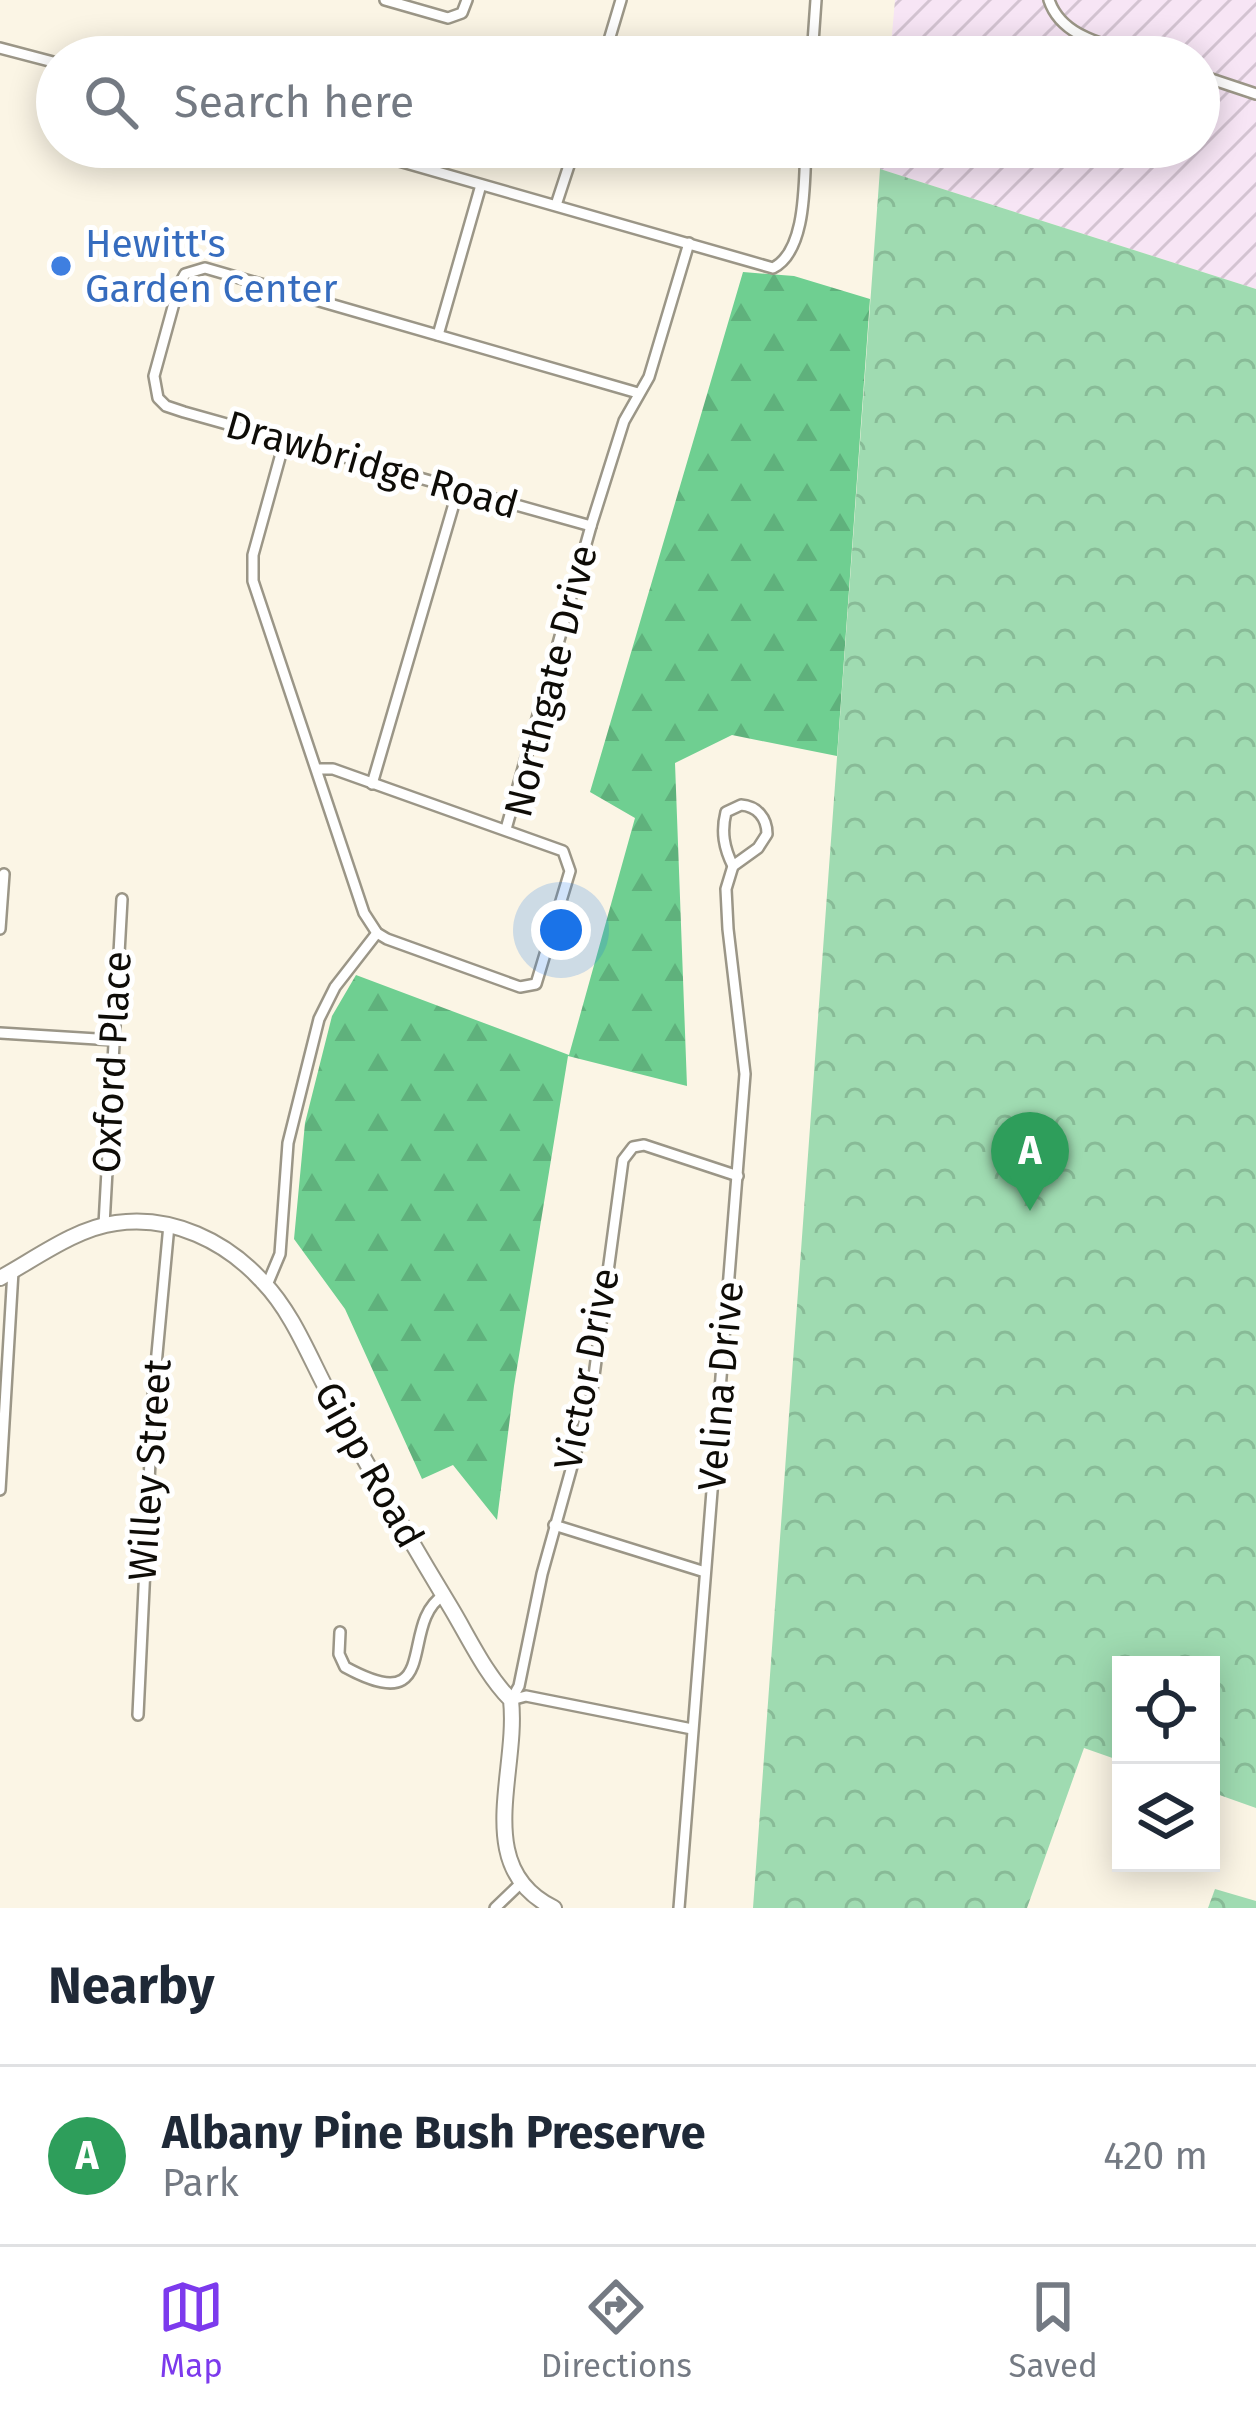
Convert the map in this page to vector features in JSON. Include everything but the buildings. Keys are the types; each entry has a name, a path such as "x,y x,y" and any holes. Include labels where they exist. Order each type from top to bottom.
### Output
{"street":[{"path":"385,0 448,18 458,16 467,0"},
{"path":"611,36 622,0"},
{"path":"813,36 816,0"},
{"path":"1049,0 1054,16 1083,36"},
{"path":"0,48 36,57"},
{"path":"1220,82 1256,94"},
{"path":"422,168 772,268 784,262 797,226 804,168"},
{"path":"556,205 568,168"},
{"path":"481,185 438,335 638,393"},
{"name":"Northgate Drive","path":"377,933 520,987 536,984 570,864 557,847 506,829 591,526 624,421 650,377 689,243"},
{"name":"Drawbridge Road","path":"438,335 206,268 193,269 178,285 154,376 158,398 166,406 284,442 591,526"},
{"path":"267,1285 280,1254 288,1144 319,1019 335,987 377,933 358,897 253,580 256,544 284,442"},
{"path":"372,784 458,490"},
{"path":"317,769 333,770 506,829"},
{"name":"Velina Drive","path":"679,1908 745,1073 726,889 733,866 758,848 767,834 763,817 748,806 733,807 724,819 725,850 733,866"},
{"path":"0,929 4,874"},
{"name":"Oxford Place","path":"104,1225 122,899"},
{"path":"0,1033 113,1040"},
{"name":"Victor Drive","path":"511,1700 519,1686 554,1525 591,1398 616,1196 626,1155 644,1144 739,1176"},
{"name":"Gipp Road","path":"7,1274 104,1225 135,1222 169,1225 222,1247 267,1285 296,1330 383,1496 511,1700"},
{"name":"Willey Street","path":"138,1715 152,1420 169,1225"},
{"path":"0,1490 7,1274"},
{"path":"554,1525 705,1572"},
{"path":"340,1633 339,1654 345,1666 389,1683 399,1682 410,1673 430,1606 444,1595"},
{"path":"554,1908 520,1884 508,1864 504,1841 511,1700 526,1696 692,1729"},
{"path":"495,1908 520,1884"}],"shaded area":[{"path":"895,0 1256,0 1256,289 880,169 1220,168 1220,36 892,36"}],"green space":[{"path":"880,169 1256,289 1256,1808 1220,1795 1220,1656 1112,1656 1112,1758 1084,1748 1027,1908 753,1908"},
{"path":"743,272 794,276 870,299 837,756 732,735 675,763 687,1086 568,1056 497,1520 453,1465 422,1479 345,1309 294,1239 305,1123 332,1016 356,975 569,1055 635,818 590,792"},
{"path":"1215,1889 1256,1901 1256,1908 1208,1908"}],"place":[{"name":"Hewitt's Garden Center","path":"61,266"},
{"name":"Albany Pine Bush Preserve","path":"1030,1211"}]}
